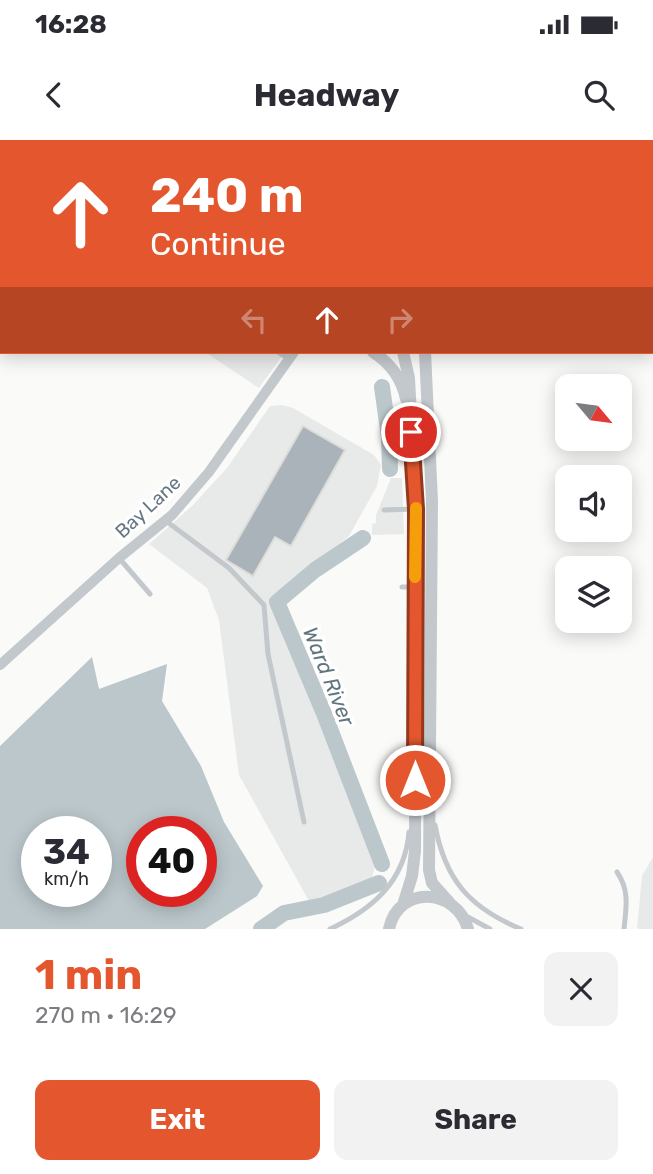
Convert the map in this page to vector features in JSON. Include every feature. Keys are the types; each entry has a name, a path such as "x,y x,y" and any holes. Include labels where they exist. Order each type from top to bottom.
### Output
{"street":[{"name":"Bay Lane","path":"0,665 119,558 166,521 209,472 287,354"},
{"path":"376,354 386,361 404,392 415,472"},
{"path":"404,354 410,378 416,509 408,587 415,851 404,905"},
{"path":"425,354 432,500 429,870 432,883 453,905 468,929"},
{"path":"389,929 396,913 404,905 426,896 453,905"}],"lane":[{"path":"384,510 416,509"},
{"path":"166,521 229,568 264,605 268,654 304,822"},
{"path":"119,558 150,594"},
{"path":"430,770 438,846 456,884 482,910 521,929"},
{"path":"330,929 376,901 399,872 408,847 415,780"},
{"path":"617,872 623,880 627,897 624,929"},
{"path":"453,905 471,920 490,929"}],"shaded area":[{"path":"208,354 284,354 259,388"},
{"path":"270,406 293,408 374,455 381,465 377,486 349,536 272,599 376,861 372,878 328,899 309,901 239,775 219,620 207,588 149,544 192,506 227,468"},
{"path":"391,478 402,478 404,534 372,535 372,524 376,523 376,515"},
{"path":"92,657 99,689 167,664 162,701 201,766 224,822 263,886 257,896 205,929 0,929 0,746"},
{"path":"653,857 653,929 640,929 637,928 642,876"}],"building":[{"path":"303,426 345,450 291,546 275,537 253,576 226,560"}],"waterway":[{"name":"Ward River","path":"382,387 389,437 390,469"},
{"name":"Ward River","path":"363,538 315,570 277,602 325,716 382,864"},
{"name":"Ward River","path":"261,929 284,913 324,905 379,883"}],"slow traffic":[{"path":"415,577 416,508"}],"route":[{"path":"411,432 416,509 415,780"}]}
